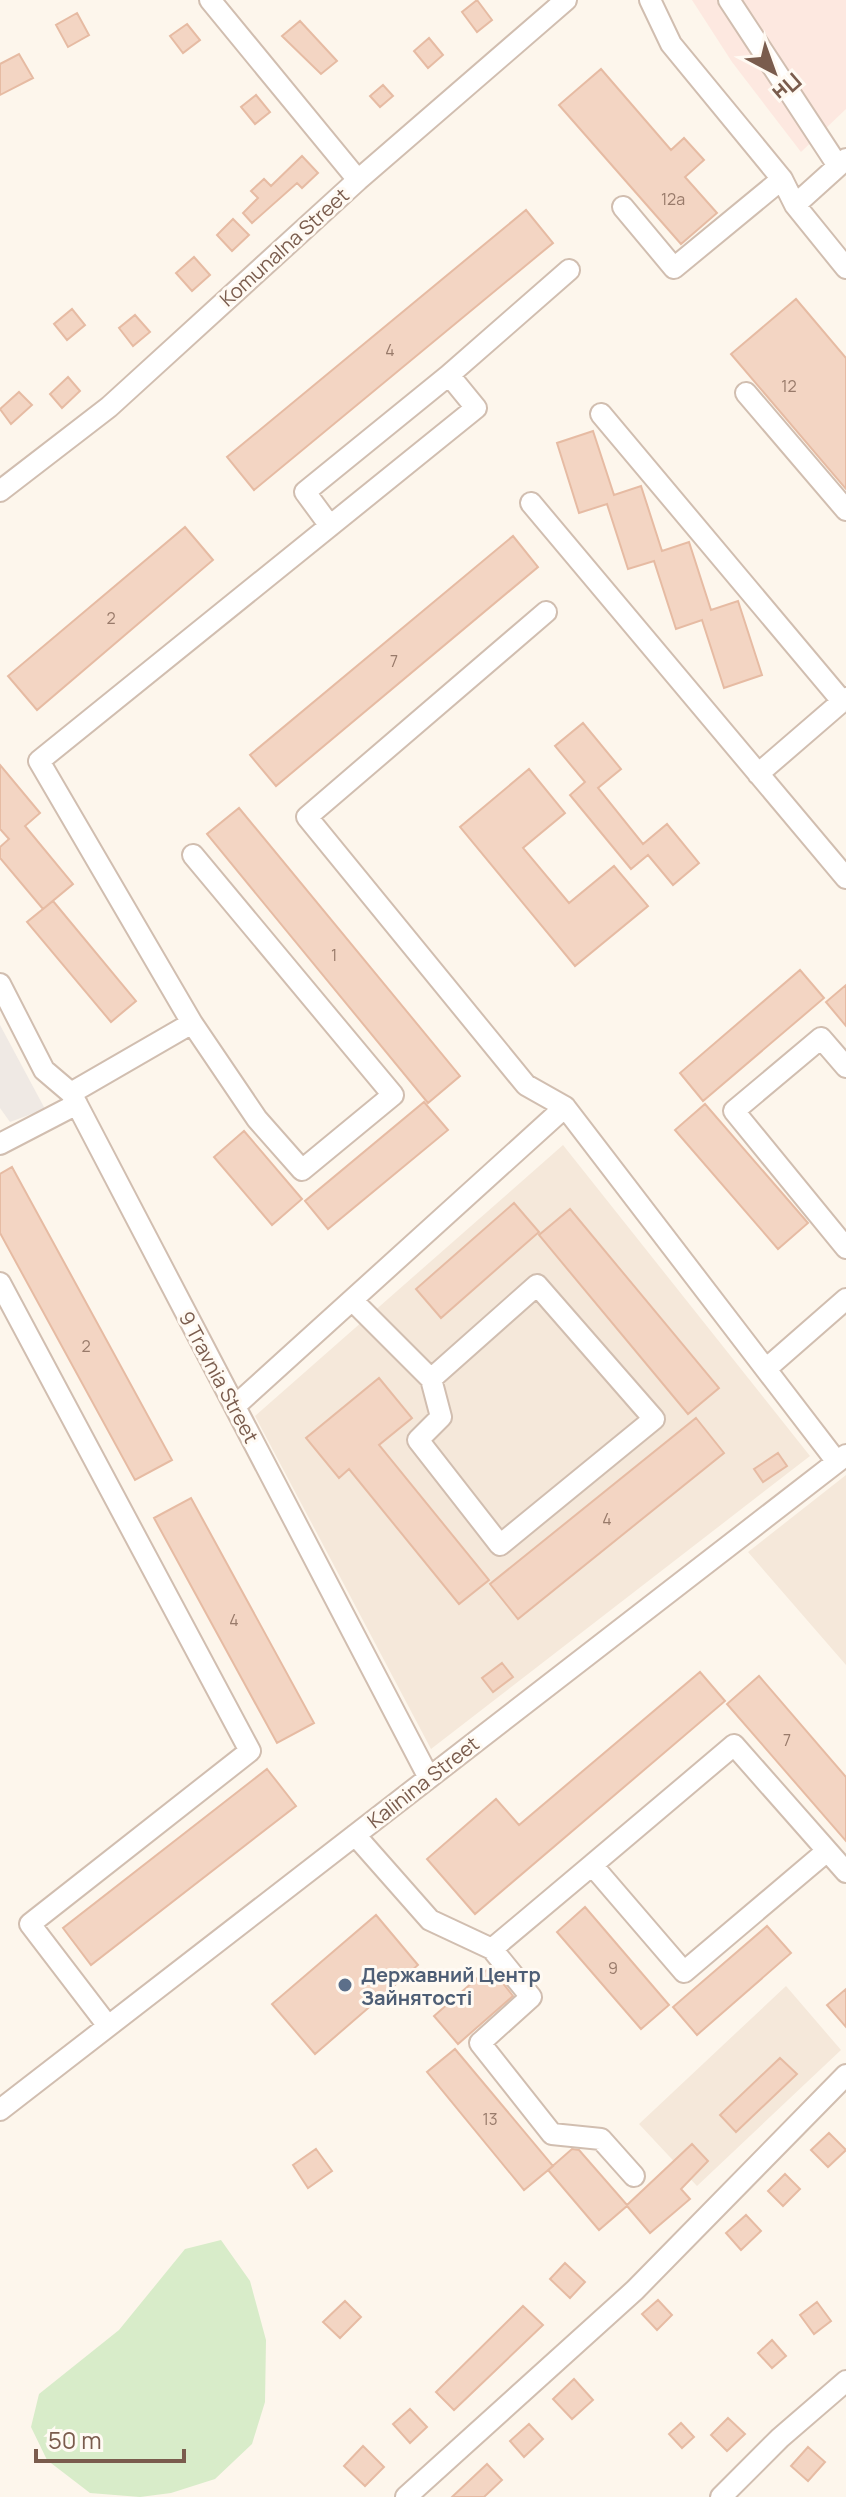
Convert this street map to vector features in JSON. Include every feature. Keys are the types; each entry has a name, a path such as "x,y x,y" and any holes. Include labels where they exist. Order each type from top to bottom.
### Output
{"street":[{"path":"210,0 358,180"},
{"name":"Komunalna Street","path":"0,491 109,407 358,180 566,0"},
{"path":"650,0 671,44 782,179 795,205 846,268"},
{"path":"729,0 842,162 795,205"},
{"path":"623,207 674,268 782,179"},
{"path":"330,526 305,492 449,375 569,270"},
{"path":"193,855 393,1095 302,1170 257,1119 192,1023 39,761 476,408 449,375"},
{"path":"746,393 846,510"},
{"path":"601,414 844,700 758,774"},
{"path":"531,503 846,878"},
{"path":"546,612 307,817 526,1085 565,1107 766,1369 841,1458"},
{"name":"9 Travnia Street","path":"0,984 44,1070 74,1098 429,1778"},
{"path":"0,1144 192,1023"},
{"path":"846,1067 821,1038 734,1111 846,1248"},
{"path":"235,1406 565,1107"},
{"path":"0,1283 250,1751 30,1924 108,2026"},
{"path":"352,1300 431,1379 441,1417 418,1440 500,1545 654,1419 537,1285 431,1379"},
{"path":"766,1369 846,1299"},
{"name":"Kalinina Street","path":"0,2110 841,1458"},
{"path":"492,1949 734,1745 846,1872"},
{"path":"355,1835 430,1920 492,1949 531,1997 480,2043 552,2134 601,2139 634,2176"},
{"path":"592,1865 684,1972 827,1851"},
{"path":"406,2497 635,2290 846,2075"},
{"path":"721,2497 780,2438 846,2381"}],"shaded area":[{"path":"692,0 846,0 846,109 801,152 732,62"},
{"path":"0,1025 45,1109 10,1122 0,1108"},
{"path":"563,1145 810,1456 431,1749 255,1416"},
{"path":"846,1475 846,1665 748,1552"},
{"path":"786,1986 841,2050 697,2186 639,2124"}],"green space":[{"path":"221,2240 250,2281 266,2340 265,2402 252,2444 215,2479 171,2493 140,2497 90,2493 47,2460 31,2427 39,2394 119,2330 185,2249"}],"building":[{"path":"477,0 492,20 477,32 462,12"},
{"path":"77,13 89,35 68,47 56,25"},
{"path":"300,21 337,61 321,74 282,36"},
{"path":"187,24 200,40 183,53 170,36"},
{"path":"429,38 443,55 428,68 414,51"},
{"path":"19,54 33,78 0,95 0,64"},
{"path":"601,69 671,150 684,138 704,160 685,177 717,213 681,244 559,105"},
{"path":"383,85 393,96 380,107 370,96"},
{"path":"256,95 270,112 255,124 241,107"},
{"path":"302,156 318,173 302,188 297,183 252,223 243,213 258,198 251,191 264,179 271,186"},
{"path":"526,210 553,243 254,490 227,457"},
{"path":"233,219 249,235 232,251 217,235"},
{"path":"194,257 210,275 192,291 176,273"},
{"path":"796,299 846,358 846,489 731,354"},
{"path":"72,309 85,325 67,340 54,324"},
{"path":"135,315 150,332 133,346 119,328"},
{"path":"68,377 80,391 62,408 50,394"},
{"path":"19,392 32,405 11,424 0,409"},
{"path":"593,431 614,495 641,486 662,551 689,542 711,610 738,601 762,675 724,688 702,620 676,629 654,561 628,569 607,504 579,513 557,443"},
{"path":"185,527 213,560 37,710 8,676"},
{"path":"513,536 538,567 276,786 250,755"},
{"path":"583,723 621,769 598,788 643,844 667,824 699,863 673,885 648,855 631,869 570,795 585,782 555,746"},
{"path":"0,765 40,813 25,826 73,884 43,909 0,858 0,847 9,839 0,829"},
{"path":"529,769 565,813 523,848 569,903 614,866 648,906 575,966 460,827"},
{"path":"239,808 460,1076 428,1103 207,834"},
{"path":"53,901 136,1001 111,1022 27,922"},
{"path":"800,970 824,998 703,1101 680,1073"},
{"path":"846,985 846,1026 826,1002"},
{"path":"424,1102 448,1130 328,1229 305,1201"},
{"path":"705,1104 808,1223 778,1249 675,1130"},
{"path":"244,1131 302,1199 272,1225 214,1157"},
{"path":"12,1167 172,1460 135,1480 0,1233 0,1174"},
{"path":"514,1203 539,1232 441,1318 416,1289"},
{"path":"570,1209 719,1388 688,1414 539,1235"},
{"path":"379,1378 412,1418 379,1445 489,1580 459,1604 349,1469 339,1478 306,1438"},
{"path":"696,1418 724,1453 518,1619 490,1584"},
{"path":"778,1453 787,1466 763,1482 754,1469"},
{"path":"191,1498 314,1723 277,1743 154,1518"},
{"path":"502,1663 513,1677 493,1692 482,1678"},
{"path":"700,1672 725,1701 475,1914 427,1859 496,1799 519,1825"},
{"path":"759,1676 846,1777 846,1841 727,1704"},
{"path":"267,1769 296,1806 91,1965 63,1928"},
{"path":"585,1907 669,2005 641,2029 557,1932"},
{"name":"Державний Центр Зайнятості","path":"376,1915 418,1965 315,2054 272,2004"},
{"path":"767,1926 791,1953 697,2035 673,2007"},
{"path":"490,1967 513,1996 458,2044 434,2016"},
{"path":"846,1989 846,2027 827,2005"},
{"path":"455,2049 553,2166 524,2190 427,2072"},
{"path":"780,2058 797,2074 736,2132 720,2115"},
{"path":"829,2133 846,2150 828,2167 811,2150"},
{"path":"692,2144 708,2161 681,2189 690,2199 650,2233 627,2206 599,2230 548,2170 572,2149 579,2150 627,2205"},
{"path":"316,2149 332,2171 308,2188 293,2165"},
{"path":"785,2174 800,2189 783,2206 768,2191"},
{"path":"746,2215 761,2231 741,2250 726,2233"},
{"path":"565,2263 585,2282 570,2298 550,2279"},
{"path":"658,2300 672,2315 657,2330 642,2314"},
{"path":"345,2301 361,2317 340,2338 323,2322"},
{"path":"817,2302 831,2321 814,2334 800,2315"},
{"path":"523,2306 543,2325 454,2410 436,2392"},
{"path":"772,2340 786,2356 772,2368 758,2353"},
{"path":"574,2379 593,2400 572,2419 553,2399"},
{"path":"410,2409 427,2427 410,2443 393,2424"},
{"path":"728,2418 745,2434 727,2451 711,2435"},
{"path":"681,2423 694,2437 682,2448 669,2434"},
{"path":"529,2424 543,2439 524,2457 510,2441"},
{"path":"363,2446 384,2467 365,2486 344,2466"},
{"path":"808,2447 825,2462 808,2481 791,2466"},
{"path":"487,2464 502,2480 484,2497 452,2497"}],"place":[{"name":"Державний Центр Зайнятості","path":"345,1985"}]}
